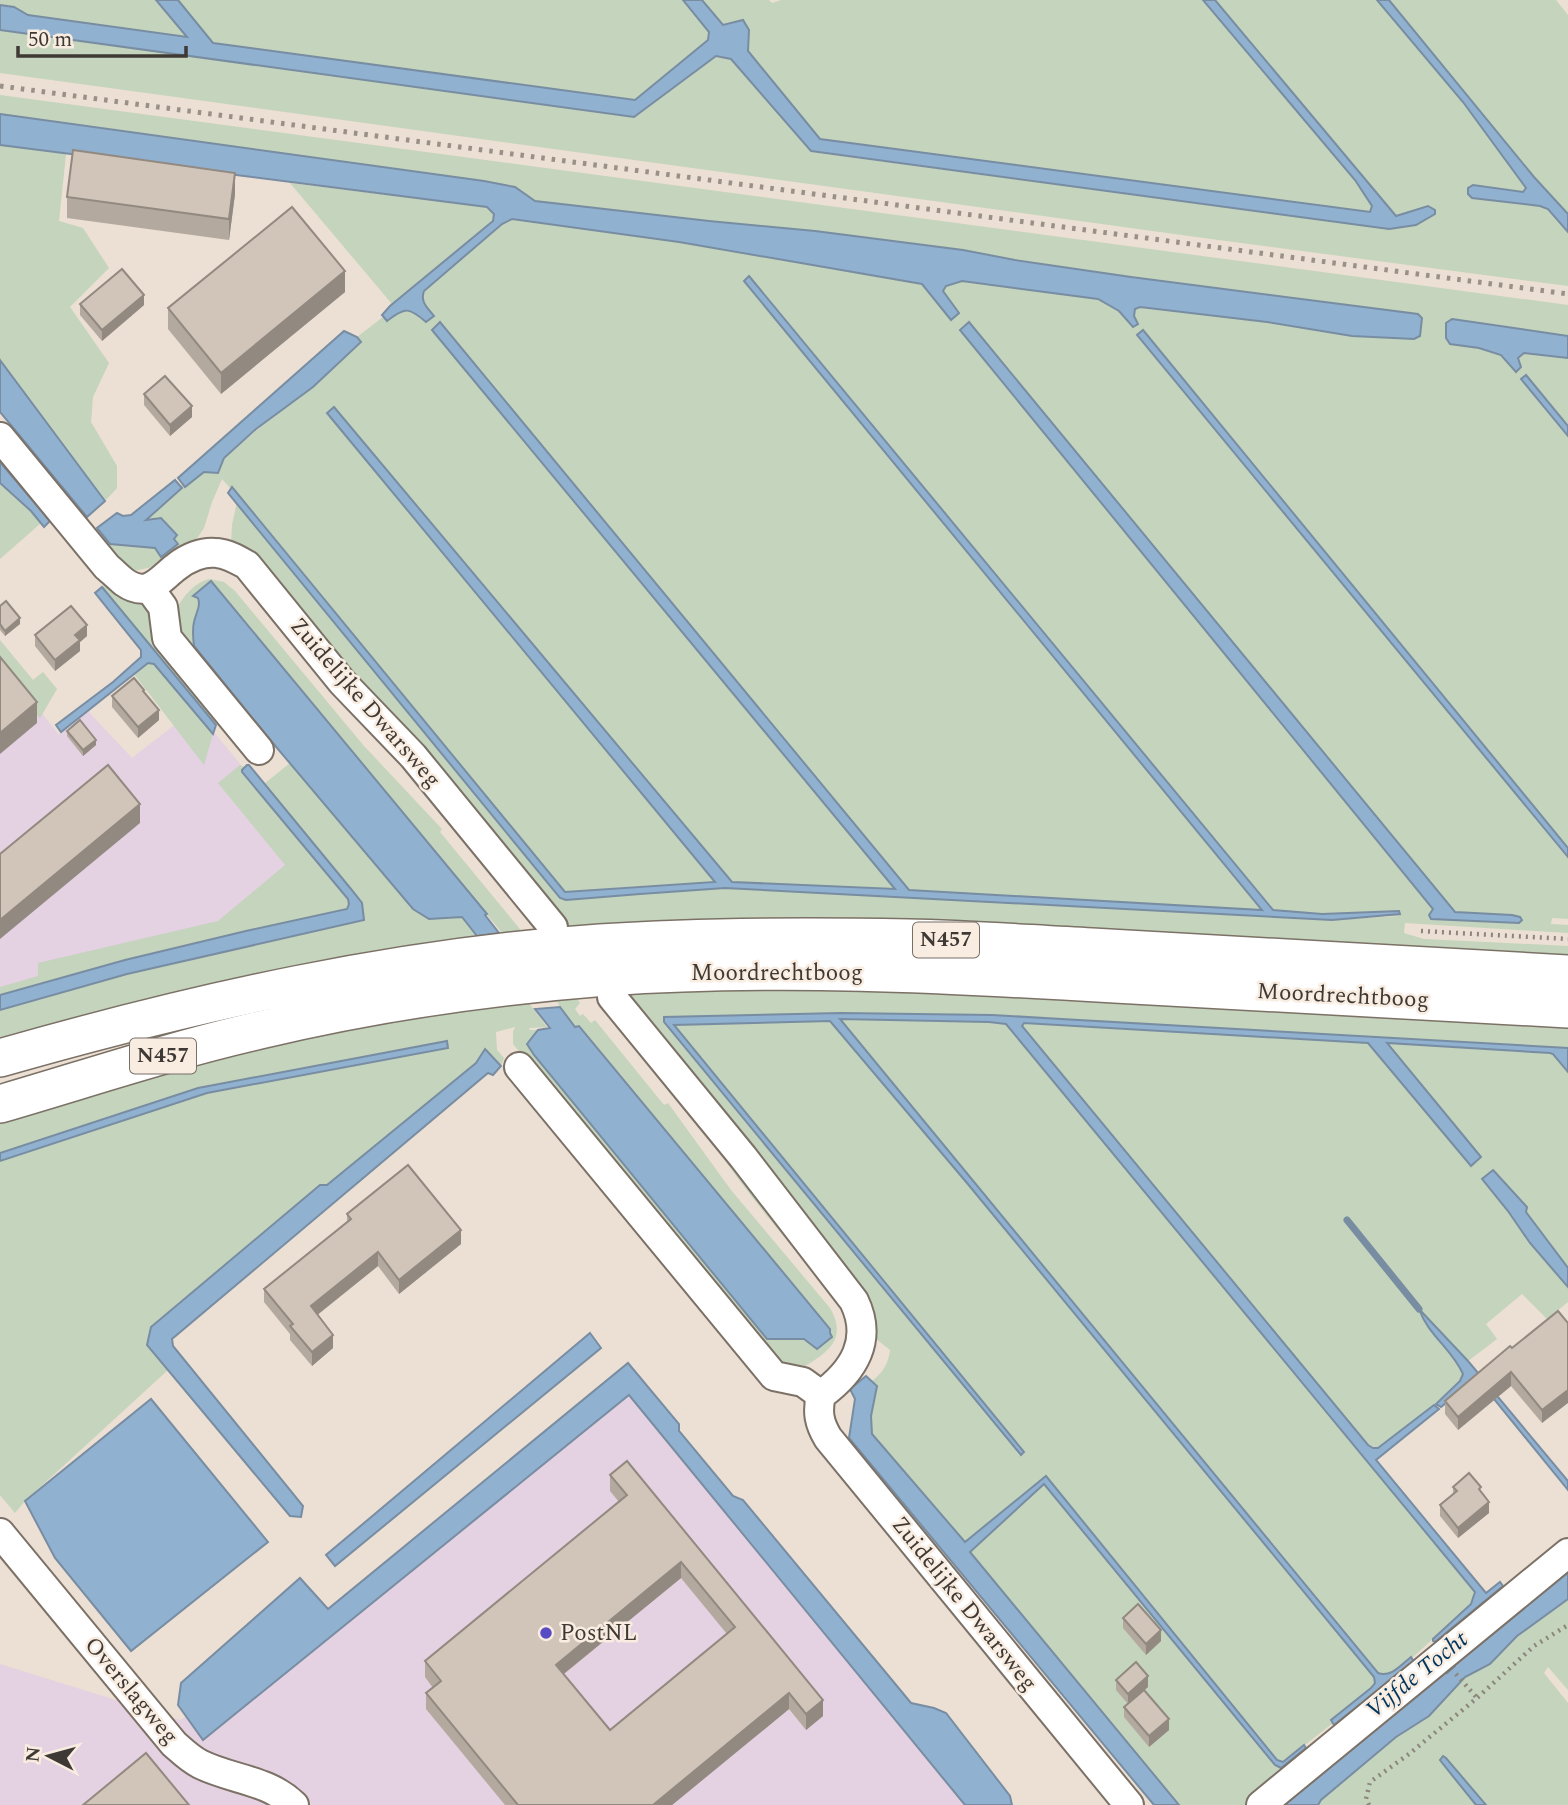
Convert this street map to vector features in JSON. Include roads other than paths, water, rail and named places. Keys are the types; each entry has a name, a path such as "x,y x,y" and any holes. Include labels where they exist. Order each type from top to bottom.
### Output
{"main road":[{"name":"Moordrechtboog","path":"0,1058 136,1021 272,989 483,955 599,943 784,937 912,938 1568,974"},
{"name":"Moordrechtboog","path":"0,1104 256,1030 414,1000 605,977 784,971 912,973 1568,1009"}],"street":[{"path":"0,437 107,567 125,583 149,588 163,607 167,638 259,750"},
{"name":"Zuidelijke Dwarsweg","path":"149,588 188,559 204,554 215,552 229,555 247,565 342,682 413,756 552,927"},
{"path":"519,1067 774,1376 803,1382 821,1395 834,1386 850,1368 860,1346 860,1314 854,1301 743,1157 612,997"},
{"name":"Zuidelijke Dwarsweg","path":"821,1395 818,1413 828,1438 1129,1805"},
{"name":"Overslagweg","path":"2,1541 174,1744 189,1758 201,1765 270,1787 295,1805"},
{"path":"1261,1805 1568,1553"}],"water":[{"path":"156,0 178,0 213,43 635,100 708,40 709,32 683,0 702,0 723,25 743,20 749,30 748,51 820,139 1370,212 1372,206 1355,180 1203,0 1215,0 1396,216 1428,206 1435,210 1435,214 1416,225 1389,229 811,151 731,59 716,56 634,117 0,30 0,5 14,7 28,15 187,37"},
{"path":"1377,0 1389,0 1534,177 1568,214 1568,232 1548,209 1472,198 1468,194 1468,188 1473,185 1523,192 1526,188 1463,102"},
{"path":"0,114 484,181 515,187 535,201 815,231 963,250 1131,277 1418,314 1422,318 1420,336 1414,339 1352,336 1267,322 1140,307 1135,309 1134,316 1138,324 1133,327 1119,311 1098,299 962,281 946,286 943,291 959,313 951,320 922,284 679,242 512,219 502,224 424,291 424,301 434,316 426,322 411,311 403,311 387,321 382,315 390,306 493,221 494,214 487,207 0,145"},
{"path":"749,276 1273,910 1322,914 1399,911 1400,914 1332,920 725,888 566,900 560,898 228,493 232,487 565,892 715,882 327,413 334,407 732,882 895,889 432,330 440,322 909,890 1262,910 744,281"},
{"path":"1452,319 1568,336 1568,358 1524,353 1518,358 1521,367 1516,372 1501,355 1479,348 1450,344 1446,338 1446,323"},
{"path":"969,322 1455,912 1512,915 1520,917 1522,920 1519,923 1431,919 1429,915 1433,909 960,330"},
{"path":"1143,330 1568,848 1568,857 1137,335"},
{"path":"344,331 361,342 313,387 256,429 224,458 218,473 204,472 185,487 178,478"},
{"path":"0,360 105,501 87,517 0,412"},
{"path":"1526,375 1568,426 1568,436 1521,379"},
{"path":"0,462 50,521 44,527 31,511 0,483"},
{"path":"175,480 182,488 146,520 161,518 177,535 174,539 178,544 161,557 155,548 110,544 97,528 117,513 123,516 131,515"},
{"path":"211,581 487,914 485,915 499,933 477,936 462,917 429,919 413,909 272,742 194,646 193,628 199,604 198,598 193,596"},
{"path":"102,587 216,725 213,734 154,664 148,663 61,732 56,725 141,657 141,650 95,593"},
{"path":"247,765 362,903 364,920 127,974 0,1010 0,995 125,960 347,909 348,899 242,772"},
{"path":"560,1007 575,1027 579,1026 830,1329 832,1337 817,1349 804,1339 767,1339 534,1055 527,1044 538,1030 550,1028 535,1009"},
{"path":"841,1013 992,1015 1568,1048 1568,1072 1550,1053 1387,1043 1481,1157 1471,1166 1368,1043 1024,1023 1022,1026 1368,1445 1378,1448 1434,1405 1439,1409 1376,1460 1486,1593 1500,1582 1503,1586 1433,1641 1471,1604 1475,1592 1006,1024 840,1019 1378,1673 1392,1672 1411,1657 1414,1662 1334,1725 1331,1720 1371,1688 1375,1683 1374,1677 830,1021 674,1025 1024,1452 1021,1455 664,1022 664,1017"},
{"path":"447,1041 448,1048 207,1093 0,1161 0,1153 198,1088"},
{"path":"485,1049 501,1066 493,1075 488,1073 172,1339 173,1346 303,1506 301,1517 290,1516 147,1345 151,1327 320,1185 327,1185 476,1063"},
{"path":"1493,1170 1527,1207 1526,1212 1568,1268 1568,1287 1530,1243 1482,1179"},
{"path":"1419,1309 1468,1361 1568,1481 1568,1490 1477,1378 1441,1407 1436,1404 1460,1381 1463,1374 1453,1357 1428,1327"},
{"path":"590,1333 601,1348 335,1566 326,1555"},
{"path":"628,1363 679,1424 679,1431 733,1496 743,1500 911,1703 946,1713 1010,1796 1012,1805 965,1805 629,1395 203,1740 178,1705 181,1683 300,1578 328,1609"},
{"path":"866,1376 877,1386 871,1416 872,1434 965,1542 1046,1476 1277,1760 1283,1762 1304,1745 1306,1748 1281,1768 1275,1765 1044,1484 970,1552 1179,1805 1154,1805 849,1438 855,1399 850,1389"},
{"path":"151,1399 268,1542 131,1651 55,1558 25,1501"},
{"path":"1568,1570 1568,1599 1517,1636 1490,1664 1465,1677 1429,1716 1396,1737 1318,1805 1284,1805 1444,1672 1447,1673"},
{"path":"1443,1756 1486,1805 1476,1805 1440,1760"}],"waterway":[{"path":"1347,1220 1419,1309"}],"railway":[{"path":"0,86 1568,294"}],"place":[{"name":"PostNL","path":"546,1633"}],"water label":[{"name":"Vijfde Tocht","path":"1417,1675"}]}
